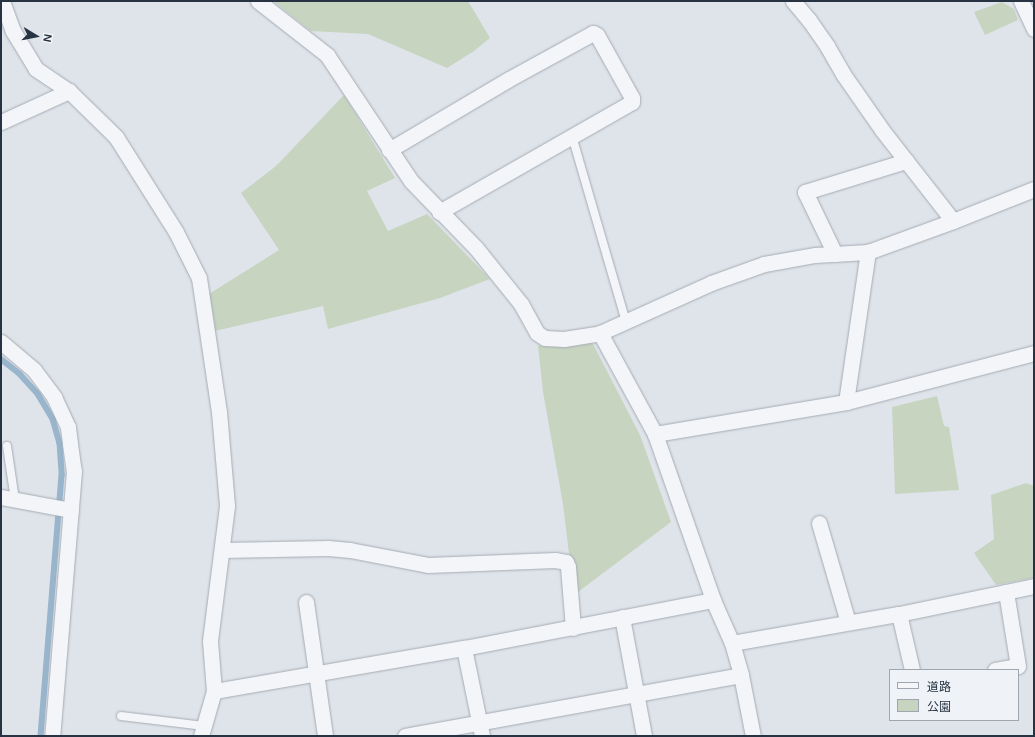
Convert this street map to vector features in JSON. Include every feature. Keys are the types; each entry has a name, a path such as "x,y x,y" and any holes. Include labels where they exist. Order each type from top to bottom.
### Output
{"street":[{"path":"258,1 328,55 410,181 476,248 521,304 537,333 550,340 600,333 711,283 764,264 815,255 868,252 1034,189"},
{"path":"793,1 809,20 827,46 842,74 906,162 953,221"},
{"path":"1023,1 1034,30"},
{"path":"3,9 13,31 36,69 69,91 116,137 176,232 199,278 219,412 228,506 210,641 214,691 203,731"},
{"path":"389,150 593,33 597,35 632,98 632,102 439,212"},
{"path":"1,122 69,91"},
{"path":"835,254 805,192 906,162"},
{"path":"846,402 868,252"},
{"path":"600,333 655,434 713,600 732,643 741,675 753,736"},
{"path":"1,342 34,370 54,397 68,427 74,471 64,508 52,736"},
{"path":"655,434 846,402 1034,353"},
{"path":"8,499 64,508"},
{"path":"819,523 848,622"},
{"path":"222,550 328,548 350,550 428,565 555,560 566,562 568,567 572,628"},
{"path":"732,643 899,614 1034,586"},
{"path":"1001,669 1018,666 1006,592"},
{"path":"214,691 316,672 464,648 713,600"},
{"path":"306,602 325,736"},
{"path":"899,614 912,669"},
{"path":"622,617 644,736"},
{"path":"464,648 481,729"},
{"path":"405,736 481,729 637,695 741,675"}],"lane":[{"path":"572,136 626,322"},
{"path":"7,446 8,499"},
{"path":"121,716 203,731"}],"green space":[{"path":"273,1 468,1 490,38 474,51 447,68 368,34 311,31"},
{"path":"1002,2 1014,9 1018,20 985,35 974,12"},
{"path":"344,95 395,178 367,191 388,231 427,214 490,279 440,298 328,329 323,306 215,331 209,294 279,250 241,193 276,166"},
{"path":"587,341 593,344 640,435 671,522 574,595 563,504 543,392 538,346"},
{"path":"937,396 944,426 949,427 959,490 895,494 892,407"},
{"path":"1026,483 1034,486 1034,578 996,585 974,553 994,539 991,495"}],"waterway":[{"path":"1,359 20,374 38,394 53,419 60,443 62,475 41,736"}]}
